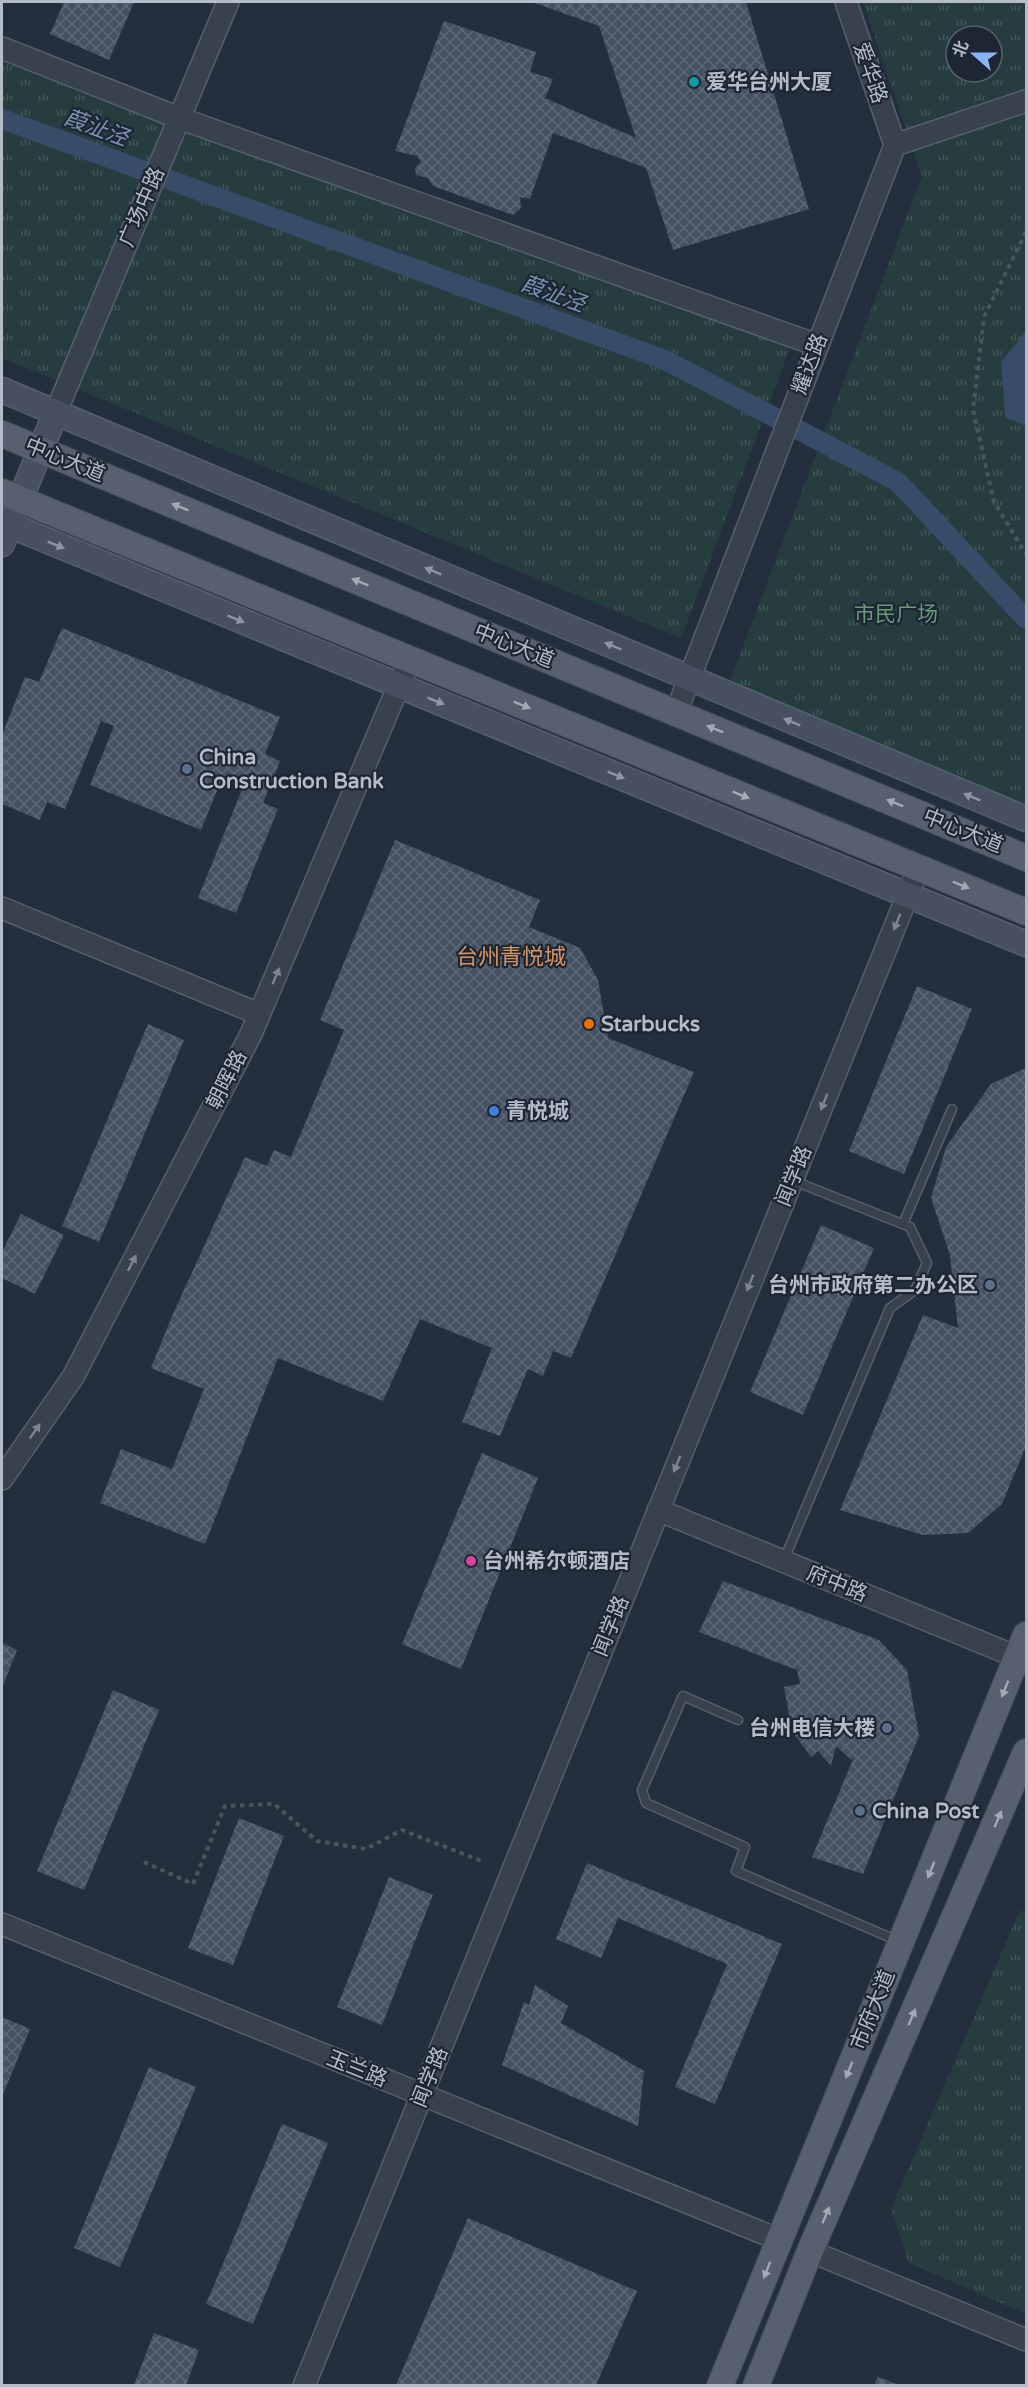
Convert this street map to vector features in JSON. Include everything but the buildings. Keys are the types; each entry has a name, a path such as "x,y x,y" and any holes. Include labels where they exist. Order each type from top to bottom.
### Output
{"main road":[{"path":"2,390 1026,819"},
{"path":"56,412 41,450 11,496 4,531 399,686 1026,945"},
{"name":"中心大道","path":"2,434 1026,858"},
{"path":"11,496 1026,912"},
{"name":"市府大道","path":"720,2385 1022,1646"},
{"name":"市府大道","path":"756,2385 810,2252 1026,1752"}],"street":[{"name":"广场中路","path":"56,412 228,2"},
{"name":"爱华路","path":"846,2 895,145"},
{"path":"2,48 175,128 817,345"},
{"path":"895,145 1026,101"},
{"name":"耀达路","path":"675,712 895,145"},
{"name":"朝晖路","path":"2,1479 73,1377 260,1014 410,659"},
{"name":"闻学路","path":"304,2385 919,867"},
{"path":"2,908 260,1014"},
{"name":"府中路","path":"658,1510 783,1562 1022,1646"},
{"name":"玉兰路","path":"2,1924 780,2240"},
{"path":"810,2252 1026,2340"}],"lane":[{"path":"903,1224 952,1109"},
{"path":"783,1562 890,1308 915,1290 927,1263 910,1227 792,1180"},
{"path":"738,1720 683,1696 642,1790 646,1803 745,1847 736,1871 901,1942"}],"path":[{"path":"1026,232 984,317 973,410 994,502 1026,554"},
{"path":"144,1863 193,1884 225,1806 274,1804 317,1841 366,1849 402,1830 484,1862"}],"green space":[{"name":"市民广场","path":"863,2 1026,2 1026,811 728,686 922,176"},
{"path":"2,48 794,337 681,638 2,358"},
{"path":"1020,1910 1026,1913 1026,2314 909,2263 891,2209"}],"water":[{"path":"1026,331 1026,426 1005,417 1001,362"}],"waterway":[{"name":"葭沚泾","path":"2,119 665,360 898,482 1026,619"}],"place":[{"name":"爱华台州大厦","path":"694,82"},
{"name":"China Construction Bank","path":"187,769"},
{"name":"Starbucks","path":"589,1024"},
{"name":"青悦城","path":"494,1111"},
{"name":"台州市政府第二办公区","path":"990,1285"},
{"name":"台州希尔顿酒店","path":"471,1561"},
{"name":"台州电信大楼","path":"887,1728"},
{"name":"China Post","path":"860,1811"}],"district":[{"name":"台州青悦城","path":"511,957"}]}
